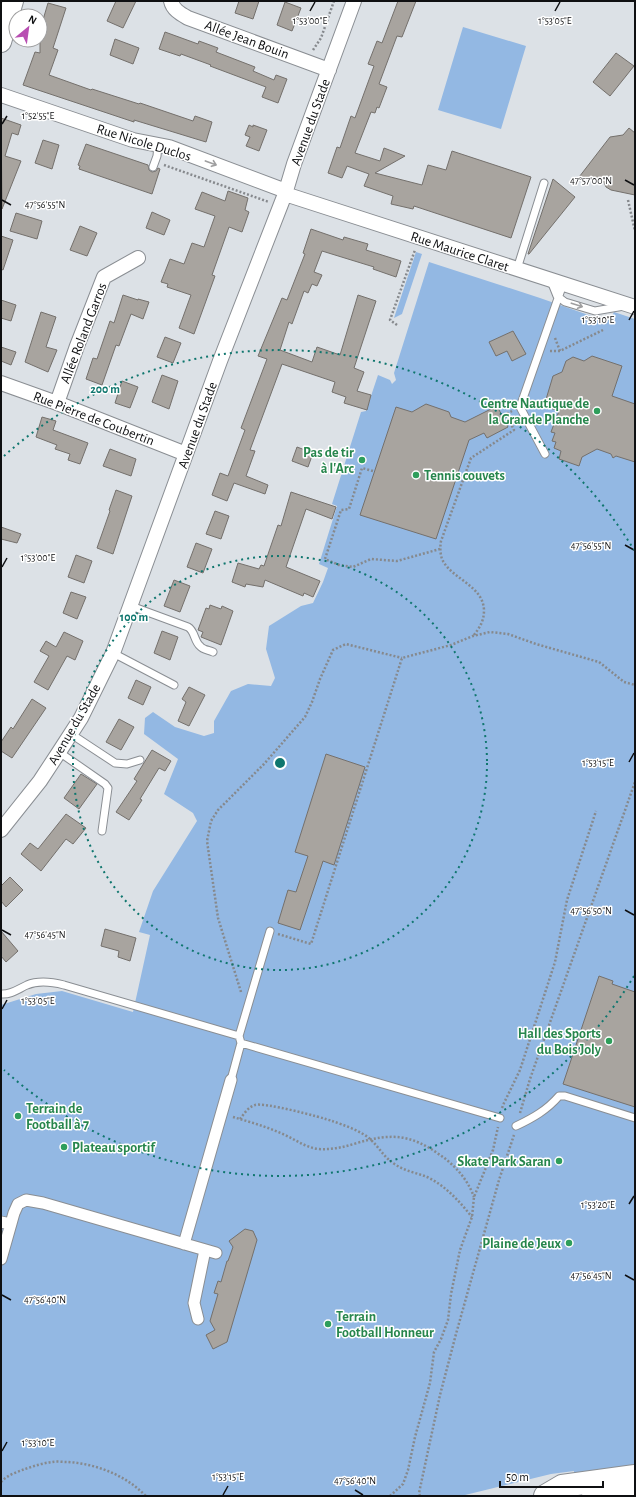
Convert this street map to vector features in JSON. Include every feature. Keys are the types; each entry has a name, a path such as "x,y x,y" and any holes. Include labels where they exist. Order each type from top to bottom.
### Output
{"main road":[{"path":"2,37 13,1"},
{"path":"545,1496 562,1486 635,1476"},
{"path":"593,1496 635,1494"}],"street":[{"name":"Allée Jean Bouin","path":"171,1 177,11 188,18 329,70"},
{"name":"Avenue du Stade","path":"1,830 40,781 71,734 81,718 113,653 186,454 286,192 294,164 354,1"},
{"name":"Rue Nicole Duclos","path":"1,96 133,140 169,147 286,192"},
{"name":"Rue Maurice Claret","path":"286,192 632,306"},
{"name":"Allée Roland Garros","path":"57,403 104,277 138,258"},
{"name":"Rue Pierre de Coubertin","path":"1,383 57,403 186,454"},
{"path":"184,1244 231,1080"},
{"path":"1,1259 6,1223 18,1204 26,1200 43,1203 211,1252 194,1303 198,1318"}],"lane":[{"path":"153,167 157,156 158,145"},
{"path":"517,269 544,183"},
{"path":"557,282 557,296 565,302 595,311 632,306"},
{"path":"545,454 520,407 559,298 557,282"},
{"path":"131,606 188,626 192,629 199,645 202,648 213,652"},
{"path":"113,653 174,685"},
{"path":"71,734 115,763 127,764 140,760"},
{"path":"59,752 105,784 108,788 102,831"},
{"path":"231,1080 241,1043 239,1036 270,931"},
{"path":"1,994 8,994 28,984 46,981 239,1036"},
{"path":"241,1043 500,1118"},
{"path":"516,1126 540,1114 559,1096 565,1096 635,1118"}],"path":[{"path":"311,54 321,38 334,1"},
{"path":"628,200 635,231"},
{"path":"397,325 390,320 417,244"},
{"path":"540,352 560,351 603,330"},
{"path":"473,636 481,626 484,617 484,607 480,597 474,589 449,568 442,559 440,549 441,541 470,458 514,430 506,414 520,407"},
{"path":"373,471 362,468 349,508 341,510 325,559 339,565 353,567 371,559 396,561 440,549"},
{"path":"246,1010 218,918 207,841 211,821 218,810 264,764 305,716 333,650 346,644 402,658 451,645 473,636 490,632 508,634 536,644 599,662 624,682 635,685"},
{"path":"270,931 311,944 402,658"},
{"path":"390,1496 403,1484 408,1470 415,1437 430,1383 434,1352 442,1340 448,1320 451,1294 460,1250 472,1217 474,1197 493,1150 504,1102 520,1070 555,962 567,900 596,811"},
{"path":"240,1119 248,1109 256,1104 272,1106 332,1120 354,1129 370,1139 384,1156 396,1165 427,1178 448,1190 472,1217"},
{"path":"221,1113 285,1135 309,1147 319,1149 333,1150 370,1139 389,1137 406,1137 419,1141 447,1159 470,1186 474,1197"},
{"path":"1,1482 14,1473 34,1466 53,1462 71,1463 89,1465 111,1472 131,1484 146,1496"},
{"path":"415,1496 419,1493"}],"shaded area":[{"path":"463,27 526,46 501,129 438,110"},
{"path":"416,252 422,254 402,314 394,318"},
{"path":"429,262 597,318 609,315 612,316 614,312 635,319 635,1467 574,1475 574,1471 551,1474 461,1496 1,1496 1,1005 36,994 62,991 133,1012 150,935 139,932 153,891 197,821 193,813 164,794 178,759 144,734 145,718 153,712 175,727 204,736 214,733 214,721 231,691 248,684 271,686 275,678 266,649 269,626 301,606 313,603 323,582 328,568 319,564 337,506 332,504 361,412 366,411 378,375 390,380 392,384 396,380 394,373"}],"building":[{"path":"116,1 136,1 123,28 107,21"},
{"path":"239,1 259,1 253,19 235,13"},
{"path":"398,1 416,1 402,37 397,36 379,84 387,87 379,108 377,107 375,113 371,112 355,153 380,161 384,148 405,156 375,173 422,185 428,165 446,170 452,151 531,177 511,238 414,206 413,209 391,204 393,196 364,186 369,174 347,166 342,178 328,173 337,147 340,148 351,116 355,118 374,66 368,64 377,41 382,43"},
{"path":"285,2 301,8 292,31 277,25"},
{"path":"48,3 66,8 53,48 58,50 49,75 91,90 92,89 139,104 140,103 193,121 195,116 212,122 206,142 134,120 134,122 23,85 35,52 40,53 40,48 48,48 48,8 47,8"},
{"path":"165,32 198,44 199,41 218,48 216,52 255,67 253,71 274,80 276,75 287,79 278,103 262,97 266,87 181,54 180,56 159,49"},
{"path":"115,39 139,48 133,64 110,55"},
{"path":"616,53 634,66 610,96 593,82"},
{"path":"1,118 21,125 18,135 12,133 5,156 21,161 2,209"},
{"path":"249,125 267,130 259,151 246,146 250,137 245,135"},
{"path":"629,128 635,133 635,195 611,190 606,187 602,178 576,181 610,137 623,135"},
{"path":"43,140 59,145 52,169 35,163"},
{"path":"86,144 148,165 149,170 152,172 156,171 158,168 160,169 152,194 79,169 80,166 78,165"},
{"path":"553,179 575,197 528,254"},
{"path":"228,191 248,198 245,210 249,212 242,232 229,227 212,275 215,276 194,334 179,328 191,295 167,287 168,284 161,282 170,259 184,264 192,243 204,247 215,216 195,209 202,192 225,201"},
{"path":"152,212 170,220 164,235 146,228"},
{"path":"16,213 42,221 37,239 10,231"},
{"path":"80,226 97,233 87,256 70,250"},
{"path":"311,229 343,240 344,237 368,244 366,250 401,261 396,277 373,269 374,267 322,251 314,272 322,275 317,286 312,284 308,293 304,291 292,324 289,322 280,350 312,362 317,347 340,355 358,295 376,301 354,368 364,372 357,391 371,395 367,410 344,403 346,397 332,392 335,382 282,364 250,450 255,451 246,476 268,485 265,494 234,483 227,501 212,495 220,473 228,476 245,430 241,428 267,359 258,356 282,298 287,300 305,254 303,253"},
{"path":"1,236 13,240 3,270 1,269"},
{"path":"123,295 149,302 143,319 131,314 119,346 116,345 102,385 86,379 93,358 97,359 110,321 114,323"},
{"path":"1,300 16,305 11,321 1,318"},
{"path":"41,312 56,317 46,347 57,350 48,372 25,362"},
{"path":"513,331 526,354 512,361 507,351 496,356 489,342"},
{"path":"165,337 181,343 173,363 157,357"},
{"path":"1,347 16,352 11,365 1,361"},
{"name":"Centre Nautique de la Grande Planche","path":"592,356 622,366 612,396 635,404 635,462 616,456 613,458 611,454 597,449 582,457 579,466 559,459 561,451 554,448 556,442 552,441 555,433 551,432 559,411 544,406 553,376 562,372 566,361 573,357 584,361"},
{"path":"162,375 178,381 169,409 152,402"},
{"path":"122,381 138,387 130,408 115,403"},
{"name":"Tennis couvets","path":"426,404 449,412 451,417 465,422 497,406 508,427 487,438 484,433 469,440 436,539 360,515 396,407 412,412"},
{"path":"42,417 56,421 53,430 88,443 80,464 68,460 70,454 55,449 57,445 36,437"},
{"path":"297,447 313,453 308,467 292,461"},
{"path":"110,449 136,459 131,476 103,466"},
{"path":"116,490 132,496 113,554 97,548"},
{"path":"291,492 336,507 332,519 306,509 286,567 320,581 313,597 304,593 303,596 265,580 263,587 246,584 245,587 232,582 238,563 259,569 261,565 264,566 278,525 281,526"},
{"path":"215,511 229,516 221,539 206,534"},
{"path":"1,527 21,534 17,543 1,539"},
{"path":"196,543 212,549 203,573 187,567"},
{"path":"76,555 92,561 84,583 68,577"},
{"path":"174,580 190,586 180,612 164,606"},
{"path":"71,592 86,597 77,619 63,613"},
{"path":"210,605 221,609 222,606 233,611 221,645 201,637 203,632 198,630 206,608 209,609"},
{"path":"162,631 178,637 170,660 154,653"},
{"path":"64,632 83,641 75,660 67,656 48,690 34,682 49,656 40,651 46,641 56,647"},
{"path":"136,680 151,687 143,705 128,698"},
{"path":"189,687 205,695 189,726 178,721 186,702 182,699"},
{"path":"32,699 46,708 12,758 1,751 1,742 11,727 13,729"},
{"path":"119,719 134,727 121,750 106,742"},
{"path":"152,750 171,761 165,771 159,768 140,799 142,800 129,820 116,812 137,781 134,779"},
{"path":"326,754 365,767 334,865 323,861 300,930 278,923 288,890 296,892 308,856 295,852"},
{"path":"81,774 97,784 79,809 64,798"},
{"path":"66,814 86,828 73,844 66,839 41,871 21,854 30,843 38,849"},
{"path":"10,877 23,890 6,907 1,901 1,886"},
{"path":"105,929 136,938 130,961 118,957 119,951 101,946"},
{"path":"1,931 18,951 6,962 1,956"},
{"name":"Hall des Sports du Bois Joly","path":"599,976 613,981 612,984 635,992 635,1107 563,1084"},
{"path":"245,1229 253,1231 257,1240 227,1342 213,1349 206,1335 215,1330 210,1321 218,1294 214,1293 218,1281 221,1282 233,1247 229,1241"}],"place":[{"name":"Centre Nautique de la Grande Planche","path":"597,411"},
{"name":"Pas de tir à l'Arc","path":"362,460"},
{"name":"Tennis couvets","path":"416,475"},
{"name":"Hall des Sports du Bois Joly","path":"609,1041"},
{"name":"Terrain de Football à 7","path":"18,1116"},
{"name":"Plateau sportif","path":"64,1147"},
{"name":"Skate Park Saran","path":"559,1161"},
{"name":"Plaine de Jeux","path":"569,1243"},
{"name":"Terrain Football Honneur","path":"328,1324"}]}
